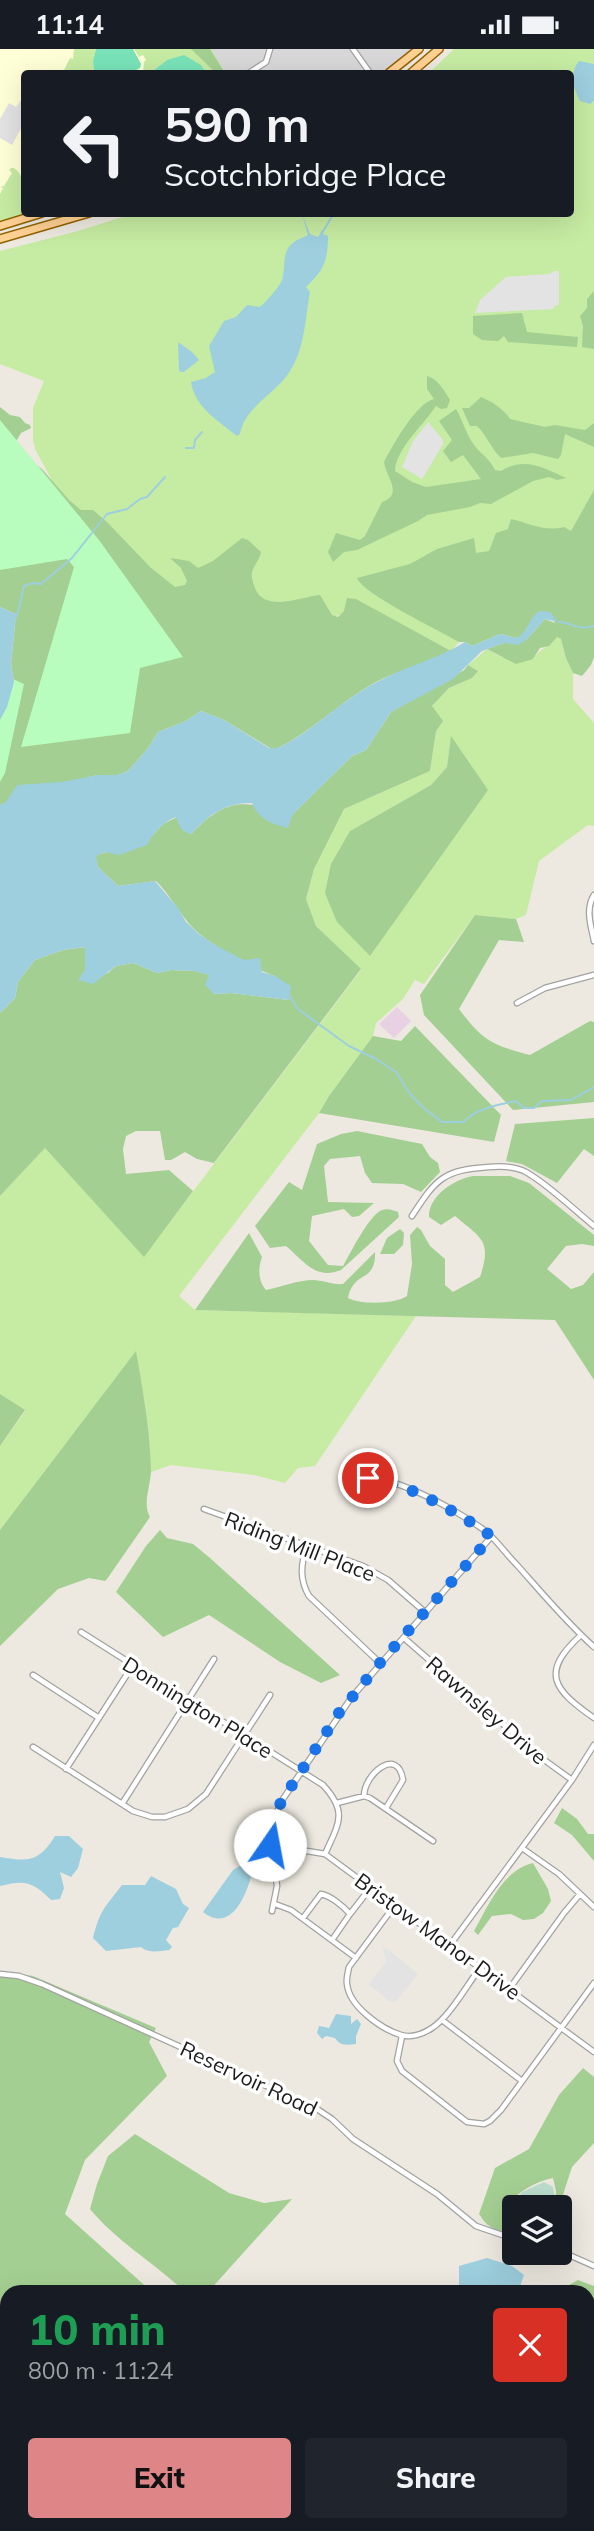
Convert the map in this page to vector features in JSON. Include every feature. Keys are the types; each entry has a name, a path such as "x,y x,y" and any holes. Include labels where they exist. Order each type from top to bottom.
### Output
{"main road":[{"path":"393,70 419,49"},
{"path":"414,70 439,49"},
{"path":"0,226 29,217"},
{"path":"0,239 75,217"}],"street":[{"path":"254,70 268,57 270,49"},
{"path":"353,49 368,70"},
{"path":"261,66 264,70"},
{"path":"594,895 589,915 594,941"},
{"path":"517,1003 545,988 594,975"},
{"path":"412,1216 429,1189 452,1172 467,1168 511,1167 533,1177 594,1226"},
{"path":"347,1481 354,1477 375,1479 416,1490 484,1530 594,1647"},
{"name":"Riding Mill Place","path":"204,1510 307,1545 375,1572 426,1613"},
{"path":"272,1911 277,1886 270,1830 281,1802 339,1713 491,1537"},
{"path":"307,1545 301,1573 309,1597 380,1663"},
{"name":"Donnington Place","path":"80,1632 323,1785 337,1803"},
{"path":"580,1635 561,1654 557,1678 568,1699 594,1718"},
{"name":"Rawnsley Drive","path":"404,1638 543,1759 572,1780"},
{"path":"122,1804 214,1659"},
{"path":"66,1769 133,1665"},
{"path":"33,1675 99,1717"},
{"path":"33,1747 122,1804 143,1815 165,1817 188,1809 206,1794 270,1695"},
{"path":"450,1945 572,1780 594,1745"},
{"path":"364,1796 364,1789 378,1768 393,1766 401,1772 403,1780 386,1808"},
{"path":"272,1858 307,1851 325,1854 336,1830 339,1815 337,1803 364,1796 386,1808 432,1841"},
{"path":"522,1848 559,1874 594,1907"},
{"name":"Bristow Manor Drive","path":"325,1854 594,2052"},
{"path":"332,1940 370,1888"},
{"path":"303,1918 321,1894 327,1895 350,1914"},
{"path":"510,1989 580,1894"},
{"path":"275,1904 303,1918 356,1958"},
{"path":"395,1905 349,1967 347,1984 359,2008 382,2026 402,2036 417,2036 432,2028 480,1968"},
{"name":"Reservoir Road","path":"0,1974 42,1983 317,2109 367,2150 437,2194 476,2226 502,2235"},
{"path":"402,2036 397,2061 401,2071 467,2122 490,2122 594,1983"},
{"path":"441,2020 522,2081"},
{"path":"572,2256 594,2266"}],"shaded area":[{"path":"0,49 210,49 223,70 21,70 21,214 0,223"},
{"path":"210,49 420,49 393,70 223,70"},
{"path":"21,100 21,128 12,145 0,138 0,119 9,103 16,107"},
{"path":"559,271 559,305 554,306 554,309 475,313 480,300 506,277 549,274"},
{"path":"428,422 443,440 443,444 422,479 402,467 413,441"},
{"path":"397,1007 411,1021 394,1038 379,1024"},
{"path":"383,1948 418,1974 396,2002 389,2001 369,1984 386,1961"},
{"path":"544,2182 553,2187 554,2195 520,2195"}],"green space":[{"path":"74,49 96,49 94,70 64,70 70,58 73,59"},
{"path":"96,49 133,49 141,64 136,70 94,70"},
{"path":"134,49 211,49 223,70 205,70 201,65 167,60 154,70 143,70 146,60 143,55 139,57"},
{"path":"191,49 210,49 223,70 213,70"},
{"path":"454,49 594,49 594,544 386,601 459,642 451,651 367,606 330,618 169,602 55,486 35,449 33,408 44,381 0,364 0,251 122,217 574,217 574,70 432,70"},
{"path":"184,55 205,70 154,70 167,60"},
{"path":"14,168 21,177 21,216 0,223 0,194 3,188 0,187 4,186 12,173 9,170"},
{"path":"594,291 594,349 582,347 583,326 580,316 587,308 587,299"},
{"path":"522,313 527,332 578,337 577,347 508,342 504,336 498,341 482,340 473,334 473,316"},
{"path":"427,376 438,382 450,400 447,408 436,406 411,437 400,454 395,471 426,487 481,479 463,455 451,462 443,451 452,440 439,421 456,409 471,441 495,470 501,471 518,464 526,464 542,467 566,478 557,480 549,477 533,481 491,504 480,503 427,515 357,550 344,552 333,562 328,552 336,533 360,540 365,536 382,502 392,494 392,485 384,462 413,416 434,399 427,389"},
{"path":"481,397 497,406 510,419 545,427 555,425 585,430 594,423 594,447 565,434 558,459 533,453 501,458 477,426 470,426 462,408 469,408"},
{"path":"0,407 30,425 31,428 21,433 17,440 8,437 29,460 42,469 81,510 93,510 108,523 150,567 175,587 185,585 187,581 181,568 170,558 189,561 198,568 213,561 242,538 261,552 252,578 260,596 267,600 284,602 320,595 332,615 338,617 344,611 347,598 356,599 451,651 376,682 278,748 270,748 224,720 201,711 186,721 158,732 128,771 118,775 98,775 11,796 6,803 0,805 0,720 14,682 11,664 16,614 0,607"},
{"path":"0,420 99,540 183,657 140,668 130,733 21,747 74,567 67,559 0,570"},
{"path":"594,490 594,657 582,676 573,673 561,639 557,637 549,646 540,648 533,659 516,664 487,649 526,640 545,619 555,623 550,612 527,627 524,634 517,638 500,634 472,646 459,642 387,602 362,585 357,578 410,564 437,549 474,538 476,553 489,551 496,533 508,529 511,519 543,528 564,527 571,531"},
{"path":"557,637 561,639 573,673 573,699 594,723 594,826 588,825 539,861 526,915 516,919 475,915 424,984 415,980 403,999 376,1023 373,1036 319,1113 179,1296 195,1310 416,1316 315,1466 298,1468 285,1483 254,1475 171,1465 151,1472 145,1403 136,1352 0,1530 0,1446 25,1411 0,1394 0,1196 45,1148 144,1256 361,970 316,926 306,899 314,869 344,809 430,771 436,730 432,706 449,688 472,678 478,671 468,665 487,649 501,657 533,659","holes":["451,738 487,790 370,955 350,831 431,785 447,767"]},
{"path":"468,665 478,671 472,678 449,688 432,706 443,721 436,731 430,771 344,809 314,869 306,899 316,926 361,969 214,1163 197,1159 185,1152 171,1160 165,1160 160,1131 136,1131 126,1136 123,1149 126,1174 169,1170 193,1191 144,1257 45,1148 0,1196 0,1013 15,998 18,982 35,960 63,950 86,947 85,971 79,980 108,973 116,966 133,963 157,973 171,970 210,975 214,994 232,993 289,1000 275,976 227,952 193,928 156,881 118,886 98,867 95,856 153,835 163,824 177,817 191,834 204,821 227,807 250,804 293,814 352,756 366,750 391,712 464,670"},
{"path":"0,673 24,684 5,773 0,782"},
{"path":"451,736 488,790 370,956 337,922 325,893 331,864 350,831 431,785 447,767"},
{"path":"475,915 516,919 524,942 499,940 459,1009 489,1040 530,1055 590,1021 594,1022 594,1102 513,1110 424,1015 420,995"},
{"path":"415,1026 501,1115 494,1142 319,1113 373,1036 401,1041"},
{"path":"594,1118 594,1156 584,1149 557,1183 522,1164 506,1161 515,1124"},
{"path":"357,1131 422,1144 430,1157 438,1163 440,1172 421,1192 403,1184 372,1183 365,1173 360,1156 330,1159 324,1166 328,1202 374,1203 359,1216 352,1217 344,1209 312,1216 309,1241 328,1265 343,1266 377,1213 386,1209 398,1212 399,1217 341,1270 324,1273 317,1271 286,1246 270,1248 255,1226 289,1182 302,1190 317,1144"},
{"path":"473,1176 510,1176 529,1183 594,1235 594,1246 566,1246 547,1269 571,1289 583,1285 594,1272 594,1380 555,1320 195,1310 249,1233 262,1257 261,1283 266,1290 307,1280 343,1284 375,1252 372,1269 355,1283 348,1298 378,1303 407,1296 412,1264 410,1235 417,1227 430,1246 445,1259 445,1285 453,1292 480,1277 484,1248 478,1236 455,1216 441,1225 429,1217 430,1209 444,1190"},
{"path":"400,1229 404,1233 403,1245 394,1254 380,1254 387,1238"},
{"path":"136,1351 149,1440 151,1470 147,1506 150,1517 105,1581 89,1578 58,1589 0,1646 0,1530"},
{"path":"0,1394 25,1410 0,1446"},
{"path":"160,1530 167,1538 193,1544 340,1675 321,1683 280,1662 209,1615 163,1637 116,1592 146,1546"},
{"path":"562,1808 577,1819 588,1834 594,1834 594,1861 572,1835 554,1823"},
{"path":"533,1863 548,1889 551,1901 543,1913 534,1919 523,1920 511,1914 492,1916 478,1935 474,1931 498,1890 513,1873"},
{"path":"0,1971 33,1976 156,2028 149,2042 167,2076 85,2160 65,2214 144,2285 0,2285"},
{"path":"583,2068 594,2077 594,2143 572,2167 563,2195 556,2195 553,2178 528,2187 518,2195 502,2195 502,2231 494,2229 479,2214 495,2168 529,2149 559,2095"},
{"path":"135,2134 229,2193 264,2203 292,2199 214,2285 177,2285 112,2232 90,2209 108,2156"},
{"path":"578,2280 591,2285 569,2285"}],"water":[{"path":"579,61 594,64 594,101 590,104 580,101 574,86"},
{"path":"303,217 310,234 318,237 322,230 323,234 328,236 323,265 306,287 310,292 302,343 290,371 254,408 237,436 203,407 191,382 215,372 209,346 224,321 236,317 247,305 260,307 269,298 282,280 284,260 289,247 308,235"},
{"path":"178,342 199,360 184,372 179,369"},
{"path":"0,607 16,614 11,664 14,682 0,720"},
{"path":"539,611 550,612 558,622 545,619 518,645 504,643 482,651 453,679 391,712 366,750 352,756 293,814 288,828 266,820 252,803 233,805 218,811 191,834 182,830 176,817 159,828 147,845 119,855 105,852 96,856 98,867 118,886 155,881 186,922 199,934 244,960 260,958 262,972 291,986 289,1000 232,993 214,994 205,985 209,975 195,971 171,970 157,973 133,963 116,966 93,984 78,980 85,970 85,947 63,950 35,960 18,982 15,998 0,1013 0,805 6,802 17,785 118,775 128,771 158,732 186,721 201,711 224,720 269,748 278,748 304,733 364,689 388,676 465,642 472,646 500,634 517,638"},
{"path":"55,1836 69,1836 83,1849 78,1868 71,1877 60,1872 64,1888 60,1899 51,1900 39,1889 28,1884 0,1886 0,1857 32,1858 44,1851"},
{"path":"245,1863 257,1865 249,1873 251,1877 248,1885 235,1910 221,1918 203,1912 233,1870"},
{"path":"151,1876 176,1889 183,1904 189,1908 178,1927 173,1928 166,1940 172,1947 158,1951 147,1951 141,1947 106,1951 93,1938 104,1909 122,1885 145,1885"},
{"path":"336,2014 351,2016 351,2024 357,2019 361,2024 356,2044 344,2044 326,2036 322,2039 317,2033 319,2026 329,2028"},
{"path":"487,2258 512,2266 524,2275 520,2285 459,2285 459,2266"}],"waterway":[{"path":"322,233 332,217"},
{"path":"186,448 194,448 195,440 202,432"},
{"path":"15,619 24,586 41,584 72,558 107,514 127,509 147,497 165,477"},
{"path":"559,622 579,627 594,626"},
{"path":"289,995 298,1009 349,1046 396,1072 410,1094 442,1122 464,1122 481,1110 516,1101 524,1108 534,1108 542,1101 571,1100 594,1087"}],"route":[{"path":"270,1845 270,1830 281,1802 339,1713 491,1537 484,1530 416,1490 397,1483 368,1478"}]}
